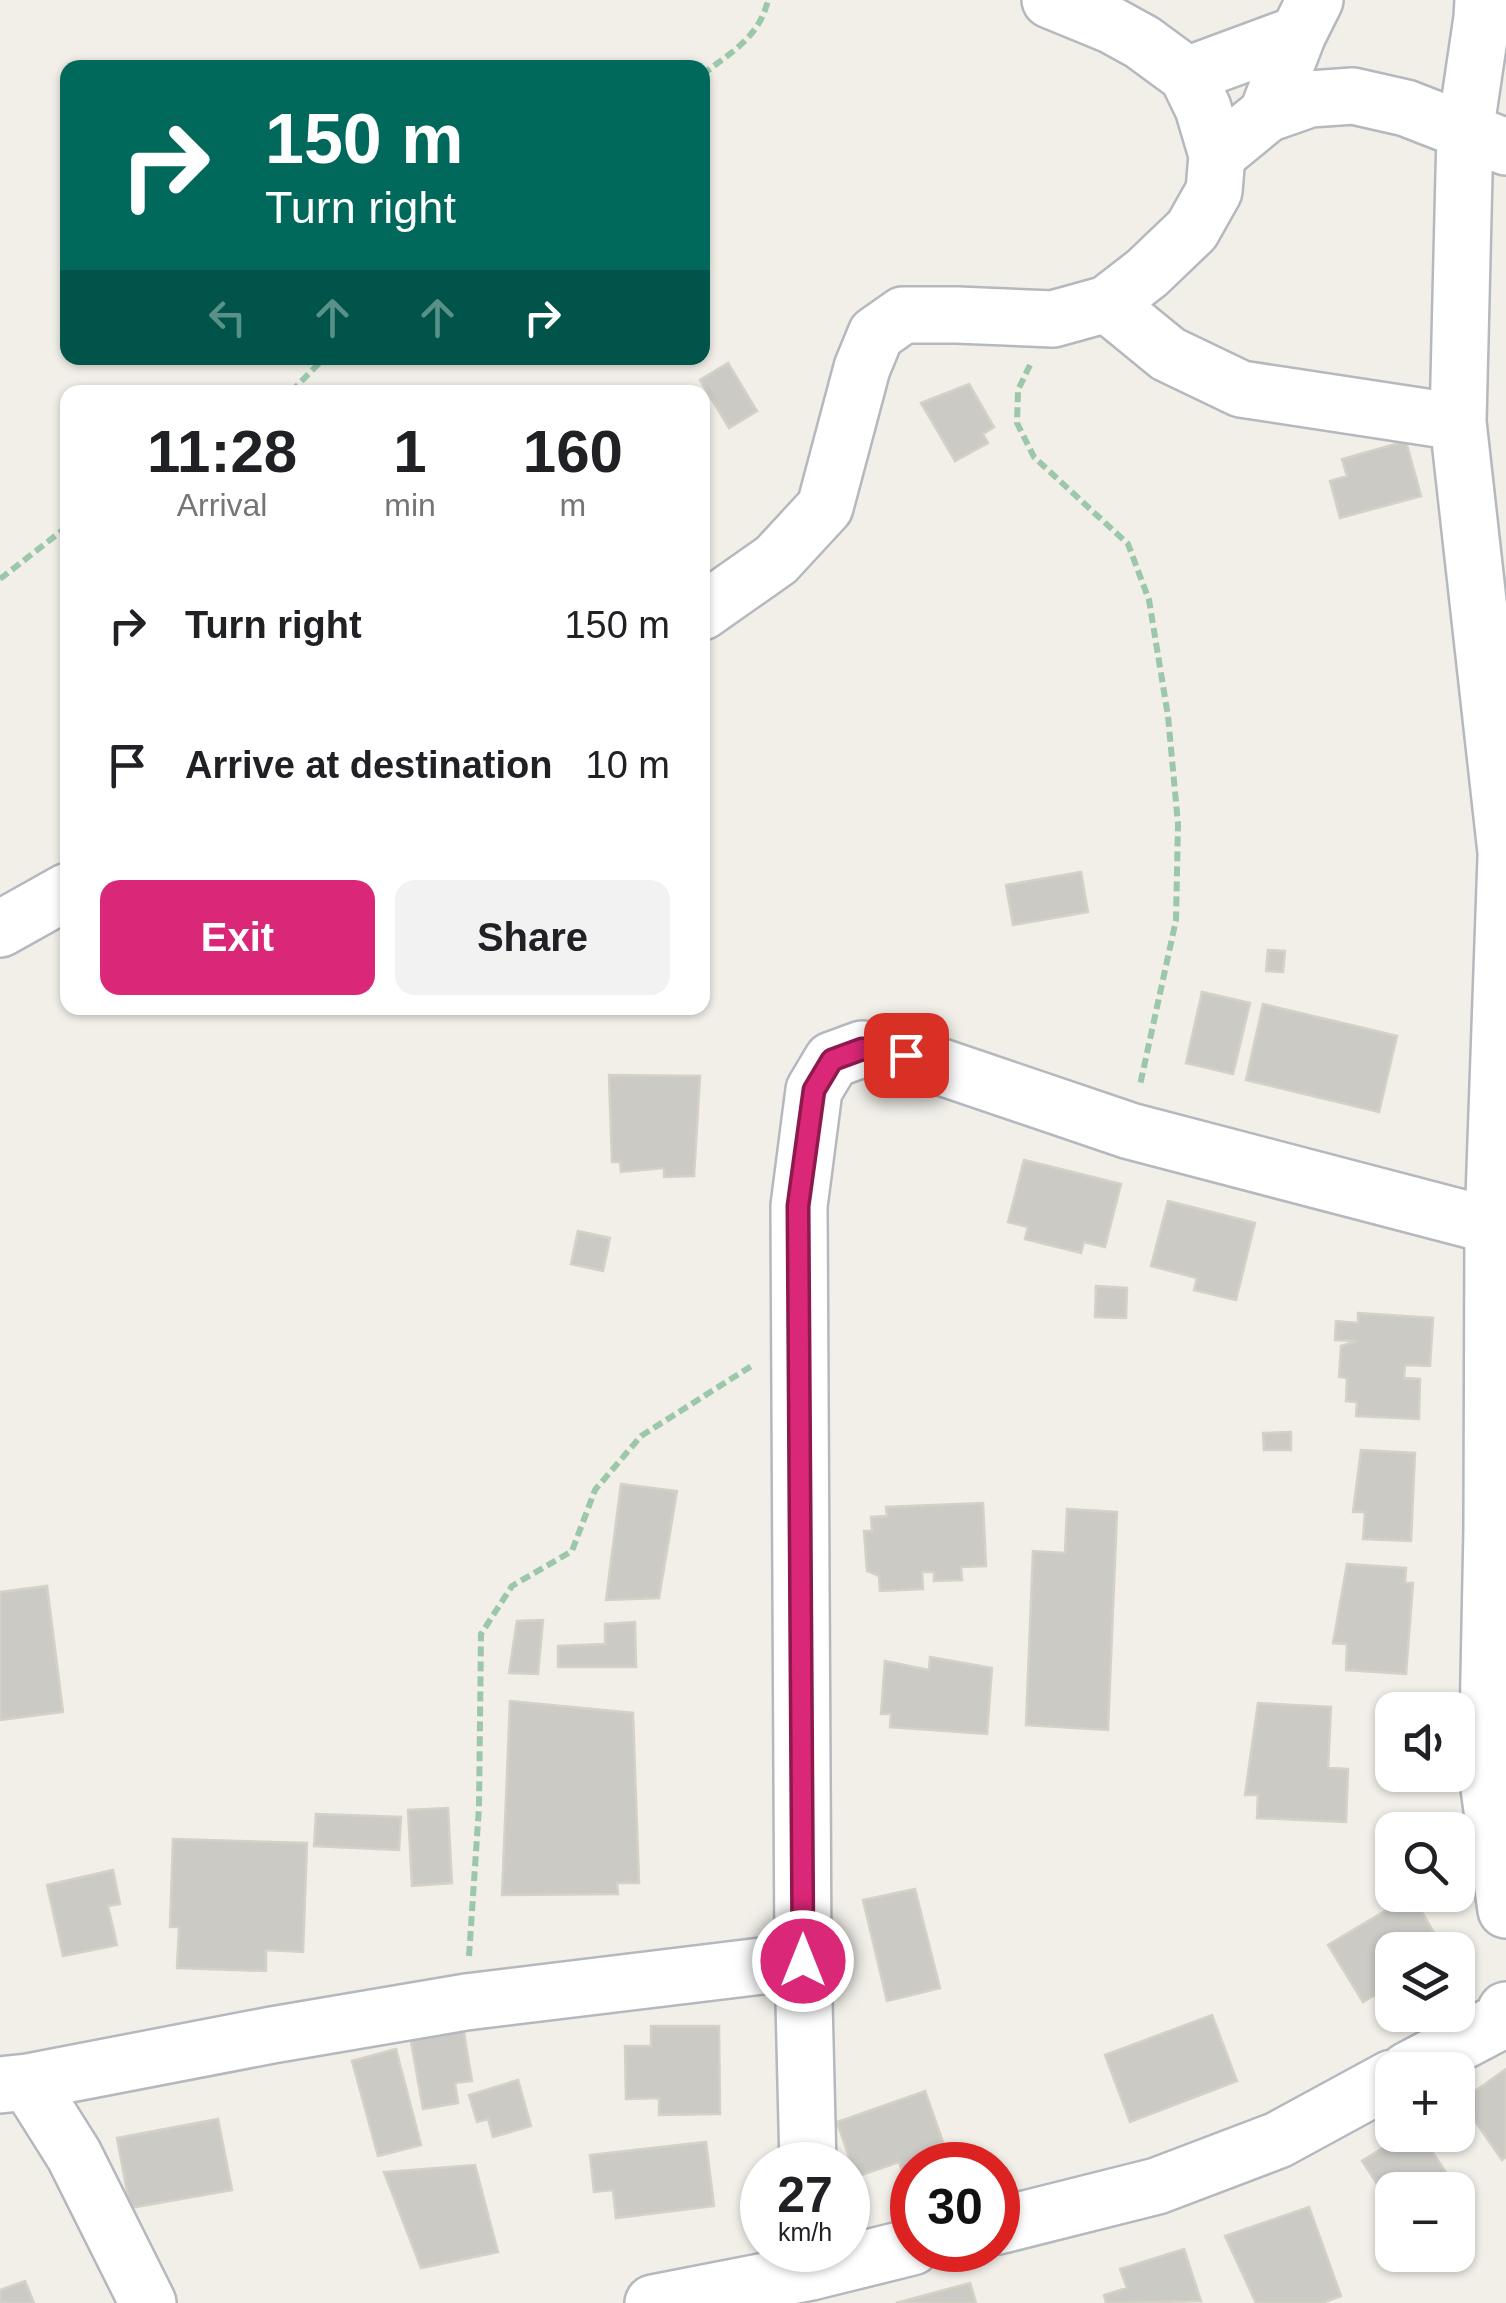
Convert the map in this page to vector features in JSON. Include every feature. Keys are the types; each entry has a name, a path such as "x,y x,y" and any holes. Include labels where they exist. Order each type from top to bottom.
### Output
{"street":[{"path":"710,606 776,560 825,507 862,368 876,334 903,316 956,314 1053,320 1107,304 1148,273 1192,230 1214,192 1218,154 1187,75 1112,25 1050,0"},
{"path":"1482,0 1485,140 1458,422 1503,781 1506,855 1493,1226 1499,1526 1487,1774 1506,1910"},
{"path":"1187,75 1306,17"},
{"path":"1267,114 1306,17"},
{"path":"1218,154 1267,114 1310,99 1353,96 1406,108 1485,140"},
{"path":"1107,304 1168,354 1242,389 1458,422"},
{"path":"0,929 60,895"},
{"path":"807,2142 798,1206 814,1090 832,1060 862,1049 906,1055 1130,1131 1493,1226"},
{"path":"148,2303 74,2155 14,2084 466,2002 803,1961"},
{"path":"1441,2052 1504,2017"},
{"path":"1020,2220 1157,2186 1278,2140 1375,2087"},
{"path":"653,2303 811,2275 890,2253"}],"path":[{"path":"710,69 753,34 764,19 768,0"},
{"path":"1053,320 1018,390 1017,423 1034,457 1128,544 1149,600 1178,824 1176,920 1130,1131"},
{"path":"296,385 317,365"},
{"path":"0,578 60,532"},
{"path":"466,2002 479,1807 480,1634 512,1586 572,1551 595,1490 641,1436 801,1334"}],"building":[{"path":"728,363 757,411 729,428 710,397 710,385 703,385 700,380"},
{"path":"969,384 994,427 983,434 988,443 955,461 921,403"},
{"path":"1406,441 1421,496 1340,518 1330,481 1347,476 1342,459"},
{"path":"1081,872 1088,912 1013,925 1006,885"},
{"path":"1268,950 1285,951 1283,972 1266,971"},
{"path":"1202,992 1250,1003 1233,1074 1186,1063"},
{"path":"1263,1004 1397,1036 1379,1112 1246,1080"},
{"path":"609,1075 700,1076 694,1176 664,1177 664,1168 621,1172 620,1162 612,1162"},
{"path":"1024,1160 1121,1184 1105,1247 1084,1242 1081,1253 1025,1239 1028,1227 1008,1222"},
{"path":"1168,1201 1255,1223 1236,1300 1194,1290 1197,1278 1151,1266"},
{"path":"578,1231 610,1238 603,1271 571,1264"},
{"path":"1096,1286 1127,1288 1126,1318 1095,1317"},
{"path":"1358,1313 1433,1318 1430,1366 1405,1365 1404,1378 1420,1379 1419,1419 1356,1416 1357,1402 1346,1401 1347,1378 1339,1377 1341,1346 1357,1341 1335,1340 1336,1321 1358,1323"},
{"path":"1291,1432 1291,1450 1264,1450 1263,1433"},
{"path":"1361,1450 1415,1453 1411,1541 1363,1539 1365,1512 1353,1512"},
{"path":"621,1484 677,1491 659,1598 606,1600"},
{"path":"983,1503 986,1566 961,1567 962,1580 934,1581 934,1572 922,1572 923,1589 880,1591 879,1576 867,1571 864,1531 872,1531 871,1517 887,1516 886,1507"},
{"path":"1067,1509 1117,1512 1108,1730 1026,1725 1033,1551 1065,1553"},
{"path":"1347,1564 1406,1568 1405,1583 1413,1583 1406,1674 1346,1670 1347,1644 1333,1643"},
{"path":"47,1586 63,1712 0,1720 0,1592"},
{"path":"543,1620 538,1674 509,1673 517,1621"},
{"path":"635,1622 636,1667 558,1667 558,1646 605,1644 605,1624"},
{"path":"930,1657 992,1668 987,1734 890,1727 891,1714 881,1714 885,1661 929,1670"},
{"path":"510,1701 633,1713 639,1883 617,1883 618,1894 502,1895"},
{"path":"1258,1703 1331,1707 1328,1768 1348,1769 1346,1822 1257,1818 1258,1795 1245,1795"},
{"path":"448,1808 452,1883 412,1886 408,1810"},
{"path":"316,1814 401,1817 399,1850 314,1846"},
{"path":"173,1839 307,1843 303,1952 266,1950 266,1971 177,1968 179,1927 170,1927"},
{"path":"113,1870 120,1904 108,1906 117,1945 63,1956 47,1885"},
{"path":"915,1889 940,1988 887,2001 863,1900"},
{"path":"1383,1912 1422,1912 1434,1932 1375,1932 1375,1995 1363,2002 1328,1945"},
{"path":"1212,2015 1237,2081 1130,2122 1105,2055"},
{"path":"651,2026 719,2026 720,2114 659,2115 659,2098 626,2099 625,2046 651,2046"},
{"path":"463,2027 472,2081 455,2083 458,2103 423,2109 410,2036"},
{"path":"396,2049 421,2145 378,2156 352,2061"},
{"path":"1506,2069 1506,2157 1502,2160 1475,2121 1475,2091"},
{"path":"518,2080 531,2126 493,2137 488,2119 477,2122 469,2095"},
{"path":"925,2091 943,2142 890,2142 890,2165 870,2172 870,2142 844,2142 837,2122"},
{"path":"218,2119 232,2190 130,2208 117,2138"},
{"path":"706,2142 714,2206 616,2218 613,2190 594,2192 590,2155"},
{"path":"1376,2152 1432,2152 1446,2172 1375,2172 1375,2181 1362,2161"},
{"path":"475,2165 498,2252 421,2268 384,2172"},
{"path":"1309,2207 1341,2296 1322,2303 1256,2303 1225,2236"},
{"path":"1184,2249 1201,2301 1106,2303 1104,2295 1127,2288 1120,2269"},
{"path":"25,2281 34,2303 0,2303 0,2290"},
{"path":"970,2283 976,2303 896,2303"}],"route":[{"path":"803,1961 798,1206 814,1090 832,1060 862,1049 906,1055"}]}
